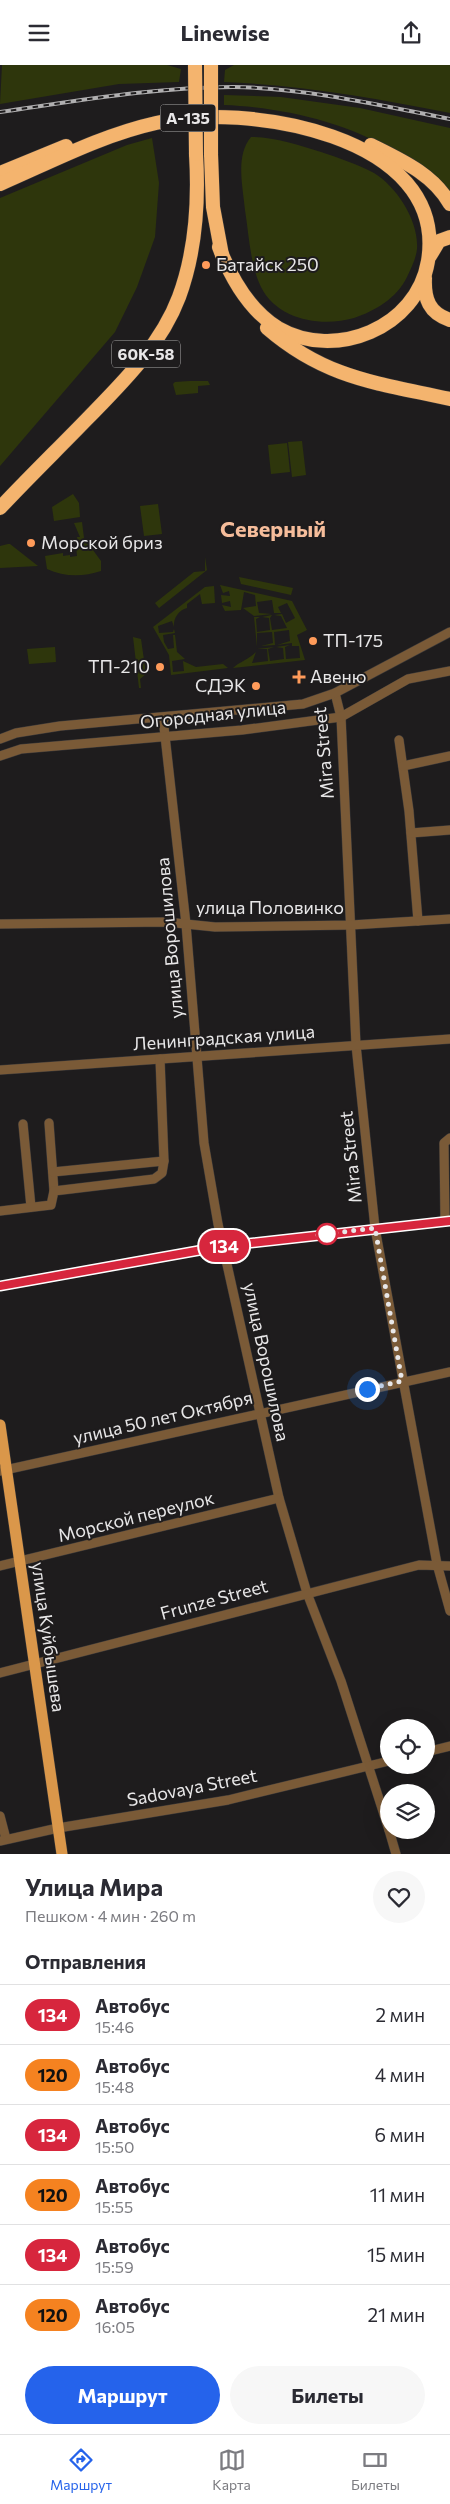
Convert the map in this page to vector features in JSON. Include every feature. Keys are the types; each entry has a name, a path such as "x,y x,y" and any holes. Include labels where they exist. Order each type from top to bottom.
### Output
{"highway":[{"name":"60К-58","path":"0,508 121,383 153,345 178,299 192,252 197,208 195,65"},
{"path":"211,65 212,207 219,247 226,269 250,310 287,345 321,365 352,378 450,399"},
{"path":"0,173 144,117 187,110 240,109 306,119 349,135 422,173 442,190 450,204"},
{"name":"А-135","path":"0,184 114,136 156,123 185,118 233,118 282,123 325,135 380,160 406,180 415,191 422,205 429,234 427,266"},
{"path":"219,247 237,285 263,316 278,327 297,336 315,341 354,339 371,333 387,324 412,299 435,245 450,237"},
{"path":"427,266 425,295 428,303 433,311 450,320"}],"main road":[{"name":"улица Куйбышева","path":"0,1425 3,1470 19,1563 62,1854"}],"street":[{"path":"0,739 52,727 303,704 335,693 450,632"},
{"name":"Огородная улица","path":"0,756 21,749 242,731 341,717 408,679 450,671"},
{"name":"Mira Street","path":"335,693 341,717 356,1045 375,1228 437,1564 450,1611"},
{"name":"улица Ворошилова","path":"163,718 186,924 204,1143 224,1246 279,1498 307,1593 342,1681 380,1801"},
{"path":"399,740 411,833 418,921"},
{"path":"403,766 450,756"},
{"path":"411,833 450,830"},
{"name":"улица Половинко","path":"0,924 186,924 215,927 352,925 450,919"},
{"name":"Ленинградская улица","path":"0,1070 450,1039"},
{"path":"54,1191 154,1179 162,1173 164,1161 160,1059"},
{"path":"0,1211 51,1205 54,1191 48,1123"},
{"path":"23,1124 30,1207"},
{"path":"0,1286 224,1246 448,1221 444,1143 450,1138"},
{"path":"53,1172 164,1161"},
{"name":"улица 50 лет Октября","path":"3,1470 450,1372"},
{"name":"Морской переулок","path":"0,1566 19,1563 279,1498"},
{"name":"Frunze Street","path":"0,1673 418,1565 437,1564 450,1566"},
{"path":"435,1750 450,1746"},
{"name":"Sadovaya Street","path":"3,1840 58,1828 228,1800 380,1763"},
{"path":"0,1816 3,1840"},
{"name":"улица Ворошилова","path":"392,1839 396,1854"}],"green space":[{"path":"2,65 167,65 181,69 179,82 119,84 0,104"},
{"path":"234,65 450,65 450,113 338,93 224,82 225,70"},
{"path":"224,95 281,97 360,108 450,128 450,195 392,151 354,131 311,117 245,106 224,105"},
{"path":"251,137 269,138 286,142 341,159 374,173 391,187 410,216 417,238 417,249 403,285 385,303 354,318 329,322 302,319 278,307 269,298 261,287 254,269 243,192 241,172 243,153"},
{"path":"152,138 159,183 155,237 137,287 115,332 0,466 0,198 127,145"},
{"path":"208,381 210,385 198,386 198,393 176,395 173,384 175,382"},
{"path":"302,441 306,475 292,477 288,442"},
{"path":"287,443 290,472 271,474 268,445"},
{"path":"73,494 79,503 80,517 54,521 52,507"},
{"path":"158,504 162,534 144,536 140,506"},
{"path":"82,522 84,538 101,561 101,571 74,575 60,574 47,569 45,556 63,553 63,556 77,556 77,537 80,537 74,523"},
{"path":"8,544 38,566 0,568 0,546"},
{"path":"205,557 207,570 159,608 155,603 194,572 205,571"},
{"path":"239,577 293,588 291,595 241,584"},
{"path":"220,585 292,601 307,630 297,635 305,660 233,668 256,652 252,663 268,661 267,649 257,649 274,647 268,649 270,661 284,659 283,648 276,647 290,645 285,647 286,659 300,658 299,646 292,646 292,643 277,645 290,641 289,630 274,632 275,645 261,646 273,643 272,632 257,633 257,647 254,617 260,617 256,619 257,632 270,630 269,618 262,617 272,615 270,618 272,630 287,628 281,616 274,615 282,614 286,623 295,618 287,603 278,607 281,613 274,613 272,600 257,602 259,613 272,614 254,616 243,608 256,606 255,595 244,592 241,610 225,611 222,605 231,607 230,601 222,603 221,595 230,596 229,591 223,593"},
{"path":"214,586 215,603 202,604 200,594 187,604 187,608 177,615 174,627 172,621 158,626 159,633 173,632 174,629 175,633 163,635 164,642 168,649 174,648 173,635 175,635 177,652 185,659 172,661 173,672 184,671 183,661 196,667 223,664 228,668 171,675 169,655 153,627 205,587"},
{"path":"133,637 141,639 146,674 140,679 141,688 139,688"},
{"path":"55,647 56,662 29,664 27,649"}],"railway":[{"path":"0,112 145,92 233,87 288,90 450,119"}],"bus line":[{"name":"134","path":"0,1286 224,1246 450,1221"}],"place":[{"name":"Батайск 250","path":"206,265"},
{"name":"Морской бриз","path":"31,543"},
{"name":"ТП-175","path":"313,641"},
{"name":"ТП-210","path":"160,667"},
{"name":"Авеню","path":"299,677"},
{"name":"СДЭК","path":"256,686"}],"district":[{"name":"Северный","path":"273,529"}],"route":[{"path":"327,1234 318,1235 375,1228 402,1381 367,1389"}]}
